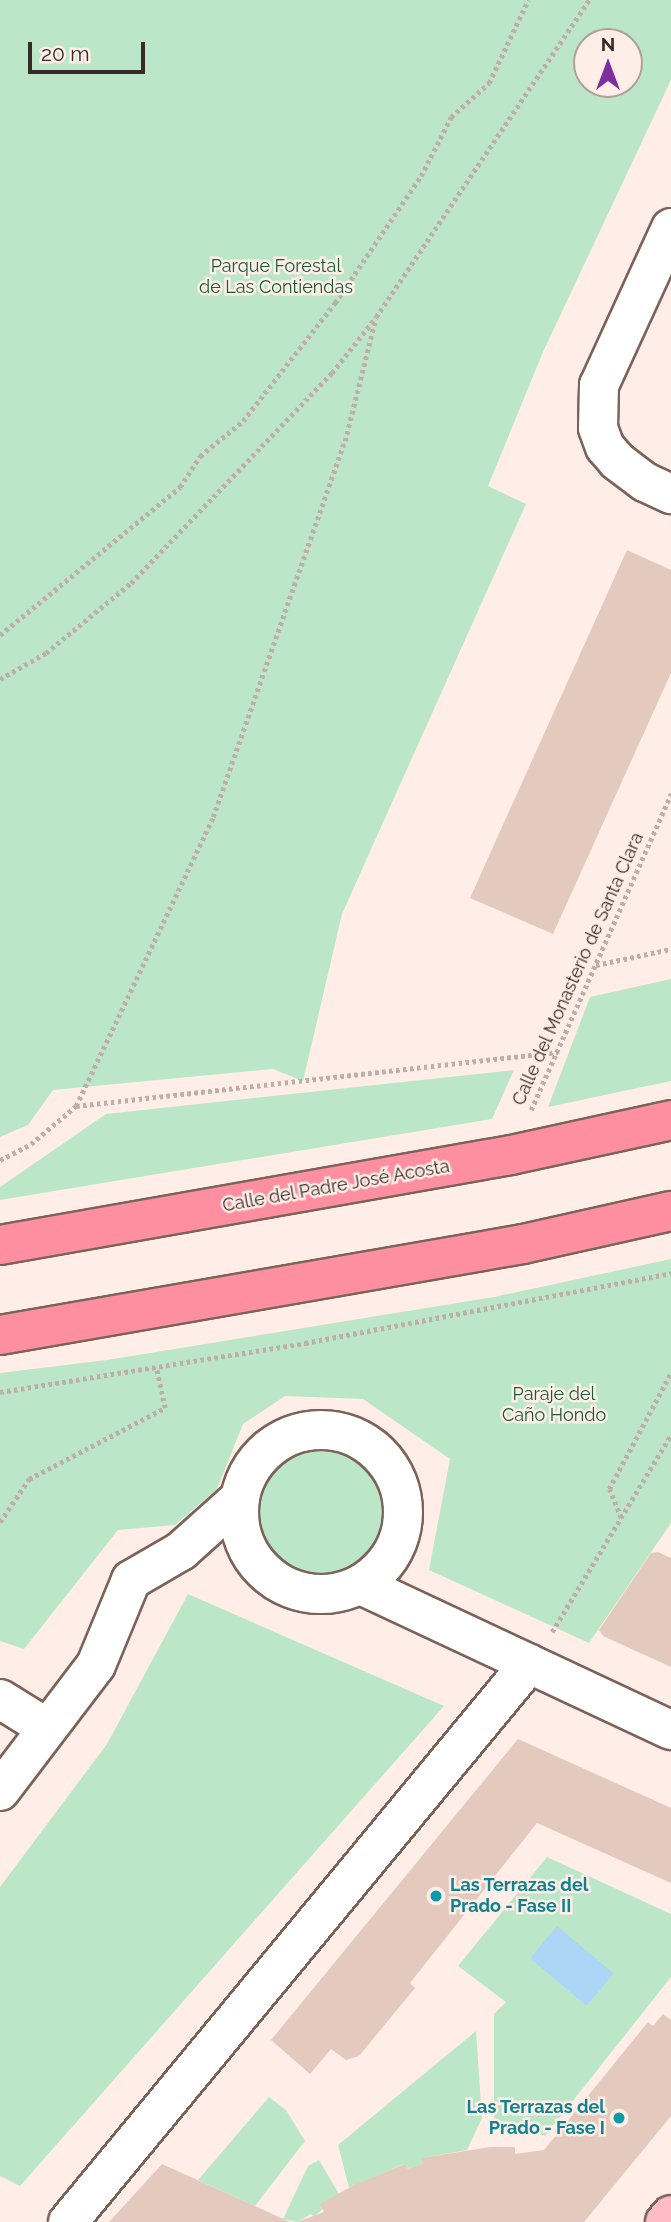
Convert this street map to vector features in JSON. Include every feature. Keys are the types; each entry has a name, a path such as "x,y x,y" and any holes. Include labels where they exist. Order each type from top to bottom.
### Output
{"highway":[{"name":"Calle del Padre José Acosta","path":"0,1245 511,1155 671,1121"},
{"path":"0,1335 523,1244 671,1211"}],"main road":[{"path":"665,2222 671,2215"}],"street":[{"path":"671,228 599,385 598,428 605,447 617,461 645,482 671,494"},
{"path":"317,1430 345,1433 370,1445 389,1465 401,1490 404,1518 398,1544 382,1568 360,1585 337,1594 312,1594 288,1588 267,1574 251,1555 242,1538 239,1499 249,1472 266,1450 290,1435 317,1430"},
{"path":"0,1791 96,1665 131,1580 181,1551 239,1499"},
{"path":"181,1551 251,1555"},
{"path":"360,1585 671,1730"},
{"path":"68,2222 529,1664"},
{"path":"0,1699 47,1728"}],"path":[{"path":"0,635 180,487 200,456 243,421 342,292 421,176 450,117 489,83 528,0"},
{"path":"0,679 46,653 131,583 332,373 376,317 589,0"},
{"path":"0,1160 31,1144 76,1106 213,817 345,441 376,317"},
{"name":"Calle del Monasterio de Santa Clara","path":"511,1155 671,794"},
{"path":"596,965 671,950"},
{"path":"76,1106 558,1052"},
{"path":"0,1392 156,1367 671,1273"},
{"path":"0,1522 29,1479 165,1408 156,1367"},
{"path":"621,1518 609,1489 671,1373"},
{"path":"529,1664 671,1435"}],"green space":[{"name":"Parque Forestal de Las Contiendas","path":"0,0 671,0 671,80 543,352 488,486 526,504 342,914 303,1081 273,1069 53,1090 28,1125 0,1137"},
{"path":"671,979 671,1081 548,1107 590,997"},
{"path":"514,1070 492,1119 0,1200 0,1187 106,1114"},
{"name":"Paraje del Caño Hondo","path":"671,1259 671,1523 589,1643 429,1570 450,1459 363,1399 285,1396 243,1424 217,1489 175,1525 118,1530 24,1649 0,1641 0,1373 107,1360 494,1297"},
{"path":"322,1446 347,1451 368,1465 382,1486 387,1511 382,1536 368,1557 347,1571 322,1576 297,1571 276,1557 262,1536 257,1511 262,1486 276,1465 297,1451"},
{"path":"188,1594 444,1706 20,2186 0,2176 0,1887 107,1744"},
{"path":"547,1857 671,1914 671,1977 545,2136 494,2119 494,2014 506,2002 458,1966"},
{"path":"476,2031 482,2118 467,2150 422,2158 423,2164 407,2169 404,2164 349,2188 338,2145"},
{"path":"269,2097 286,2110 305,2141 255,2206 198,2180"},
{"path":"319,2160 339,2194 314,2217 311,2214 297,2222 283,2219 308,2166"}],"water":[{"path":"557,1926 614,1974 587,2006 530,1958"}],"building":[{"path":"627,550 671,570 671,673 553,934 470,898"},
{"path":"658,1552 671,1558 671,1667 603,1636 599,1630 651,1553"},
{"name":"Las Terrazas del Prado - Fase II","path":"518,1739 671,1808 671,1883 537,1823 410,1983 415,1988 359,2056 346,2060 331,2049 310,2074 271,2040"},
{"name":"Las Terrazas del Prado - Fase I","path":"663,2014 671,2020 671,2116 584,2222 297,2222 324,2212 320,2204 354,2185 405,2164 407,2169 423,2164 421,2158 490,2147 515,2147 515,2154 544,2150 648,2022 653,2026"},
{"path":"162,2164 255,2206 290,2222 109,2222"}],"place":[{"name":"Las Terrazas del Prado - Fase II","path":"436,1896"},
{"name":"Las Terrazas del Prado - Fase I","path":"619,2118"}]}
